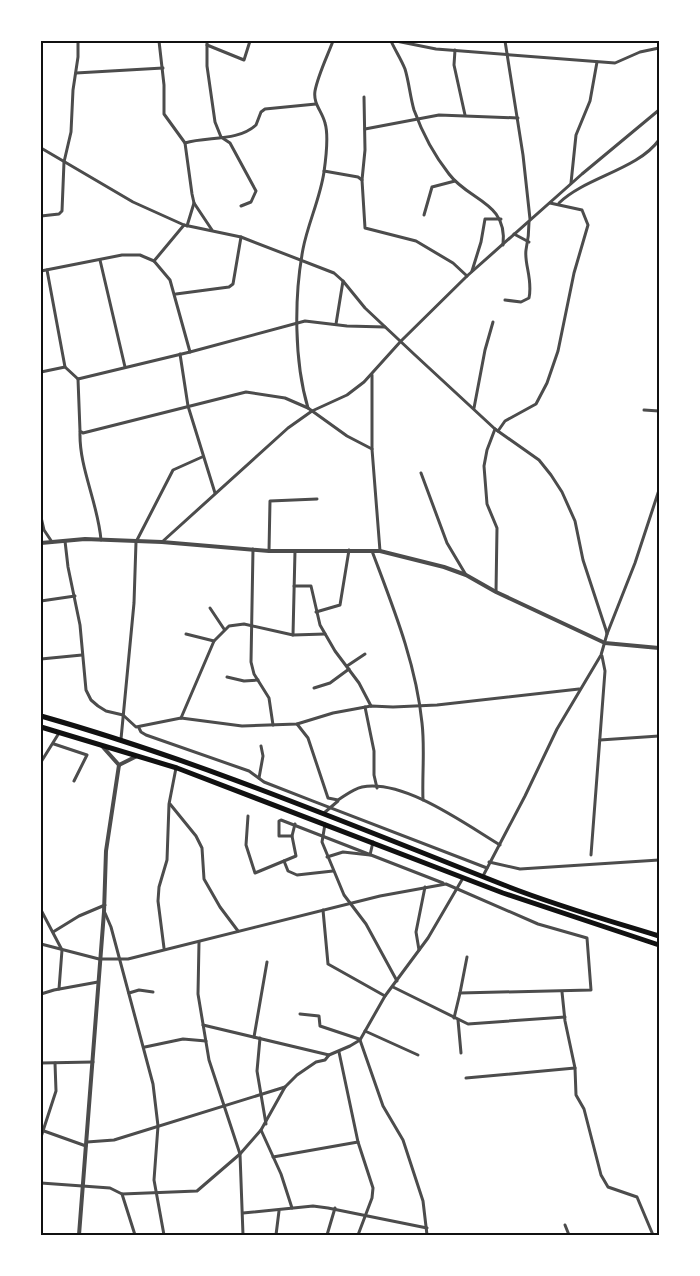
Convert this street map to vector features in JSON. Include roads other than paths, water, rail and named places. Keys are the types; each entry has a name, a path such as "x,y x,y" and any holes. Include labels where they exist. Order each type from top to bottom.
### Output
{"main road":[{"path":"41,716 178,758 504,885 659,936"},
{"path":"41,727 139,755 176,768 511,896 659,945"}],"street":[{"path":"41,216 62,213 64,162 68,150 78,41"},
{"path":"159,41 164,114 185,143 194,203 212,230"},
{"path":"241,206 251,202 256,191 230,143 221,137 211,106 206,66 207,43 244,60 250,41"},
{"path":"308,408 300,368 297,322 302,259 324,171 325,123 316,104 315,92 333,41"},
{"path":"390,41 404,68 418,117 430,144 456,181 486,204 501,219 504,235 503,245"},
{"path":"396,41 436,49 615,63 640,52 659,48"},
{"path":"505,41 518,118 530,220 529,242 526,250 532,285 529,298 521,302 505,300"},
{"path":"455,50 454,65 465,115"},
{"path":"571,184 576,136 590,101 597,62"},
{"path":"76,73 162,68"},
{"path":"364,97 365,150 362,180 365,228 416,241 453,263 467,276"},
{"path":"185,143 221,137 230,138 253,128 261,112 265,109 316,104"},
{"path":"162,542 288,428 312,412 347,395 372,374 401,341 472,271 549,202 659,110"},
{"path":"365,128 418,117 465,115 518,118"},
{"path":"558,203 587,184 641,156 659,140"},
{"path":"41,148 133,202 186,225 241,237 302,259 334,273 344,280 365,308 497,430 539,460 562,492 575,521 583,560 607,634"},
{"path":"324,171 358,177 362,180"},
{"path":"424,215 432,187 456,181"},
{"path":"496,592 497,528 487,504 484,466 486,450 497,430 505,421 523,412 540,399 558,351 574,273 588,225 582,210 549,202"},
{"path":"154,261 186,225 194,203"},
{"path":"472,271 481,242 485,218 501,219"},
{"path":"514,234 529,242"},
{"path":"176,294 228,287 233,284 241,237"},
{"path":"41,271 122,256 140,255 154,261 170,280 176,294 190,352"},
{"path":"100,260 125,367"},
{"path":"47,270 65,366 78,378 80,445 99,516 101,540"},
{"path":"336,324 344,280"},
{"path":"78,378 190,352 297,322 386,327"},
{"path":"474,408 485,350 493,322"},
{"path":"180,354 188,406 202,457 215,493"},
{"path":"41,372 65,366"},
{"path":"372,374 372,449 380,552"},
{"path":"80,431 83,433 246,392 285,398 308,408 372,449"},
{"path":"644,410 659,411"},
{"path":"121,739 134,603 136,542 173,470 202,457"},
{"path":"420,473 448,543 466,575"},
{"path":"482,876 500,845 557,729 601,655 607,634 635,563 659,490"},
{"path":"269,550 270,501 317,499"},
{"path":"41,517 43,532 52,542"},
{"path":"41,543 101,540 162,542 269,550 380,552 427,562 466,575 496,592 605,643 659,648"},
{"path":"65,541 80,626 86,690 91,700 106,711 123,715 146,735 249,771 264,782 487,868"},
{"path":"254,549 251,662 258,680 269,698 273,725"},
{"path":"316,612 340,605 349,550"},
{"path":"292,635 295,551"},
{"path":"372,551 406,644 420,706 424,744 423,800"},
{"path":"294,586 311,585 316,612 325,634 359,683 371,706"},
{"path":"41,601 75,596"},
{"path":"210,608 224,629"},
{"path":"181,718 214,641 224,629 237,624 251,625 292,635 325,634"},
{"path":"186,634 214,641"},
{"path":"314,688 330,683 366,654"},
{"path":"41,659 82,655"},
{"path":"591,855 605,671 601,655"},
{"path":"227,677 244,681 258,680"},
{"path":"139,728 181,718 227,725 297,724 333,712 371,706 420,706 580,689"},
{"path":"365,707 374,751 374,775 377,788"},
{"path":"297,724 308,738 328,798 338,800"},
{"path":"41,762 60,732"},
{"path":"600,740 659,736"},
{"path":"54,744 87,755 74,781"},
{"path":"100,744 119,765"},
{"path":"259,778 263,756 261,746"},
{"path":"119,765 139,755"},
{"path":"78,1235 87,1144 105,905 106,851 119,765"},
{"path":"164,948 158,902 159,887 167,860 169,804 176,768"},
{"path":"323,814 350,791 363,787 400,790 423,800 500,845"},
{"path":"169,804 196,836 202,848 204,879 220,907 238,931"},
{"path":"248,816 246,845 255,873 296,856 292,836 295,824"},
{"path":"292,836 279,836 279,821 284,820 322,834 370,855 456,888 538,924 587,938 591,990 562,992 460,992"},
{"path":"325,824 322,842 344,895 366,924 397,981"},
{"path":"370,855 373,842"},
{"path":"417,850 420,842"},
{"path":"327,857 343,852 370,855"},
{"path":"489,862 520,869 659,860"},
{"path":"284,862 288,871 297,875 333,870"},
{"path":"203,1025 329,1055 340,1052 360,1040 385,996 420,950 463,877"},
{"path":"41,944 100,959 119,960 350,903 425,886 446,884"},
{"path":"420,950 416,932 425,886"},
{"path":"53,932 79,916 105,905"},
{"path":"41,910 62,950 59,989"},
{"path":"323,910 330,967 385,996"},
{"path":"104,912 153,1084 158,1126 154,1166 156,1194 164,1235"},
{"path":"198,942 198,994 209,1060 240,1154 243,1235"},
{"path":"461,1053 456,1019 467,957"},
{"path":"254,1037 267,962"},
{"path":"41,994 98,982"},
{"path":"392,987 456,1019 479,1025 564,1017"},
{"path":"128,993 139,990 153,992"},
{"path":"562,992 564,1017 575,1068 576,1095 584,1110 605,1184 612,1190 637,1197 653,1235"},
{"path":"300,1014 319,1016 320,1026 360,1040"},
{"path":"365,1031 418,1054"},
{"path":"260,1038 257,1071 259,1094 266,1124"},
{"path":"144,1047 183,1040 206,1041"},
{"path":"360,1040 383,1106 403,1140 420,1192 427,1235"},
{"path":"340,1052 358,1142 372,1188 372,1198 358,1235"},
{"path":"41,1184 110,1188 122,1194 197,1191 240,1154 261,1130 286,1087 296,1075 316,1062 325,1060 329,1055"},
{"path":"41,1063 93,1062"},
{"path":"41,1137 56,1091 55,1063"},
{"path":"466,1078 575,1068"},
{"path":"44,1132 87,1144 114,1140 286,1087"},
{"path":"261,1130 292,1208"},
{"path":"273,1157 358,1142"},
{"path":"122,1194 135,1235"},
{"path":"243,1214 313,1206 335,1208 426,1228"},
{"path":"327,1235 335,1208"},
{"path":"276,1235 280,1211"},
{"path":"566,1225 569,1235"}]}
